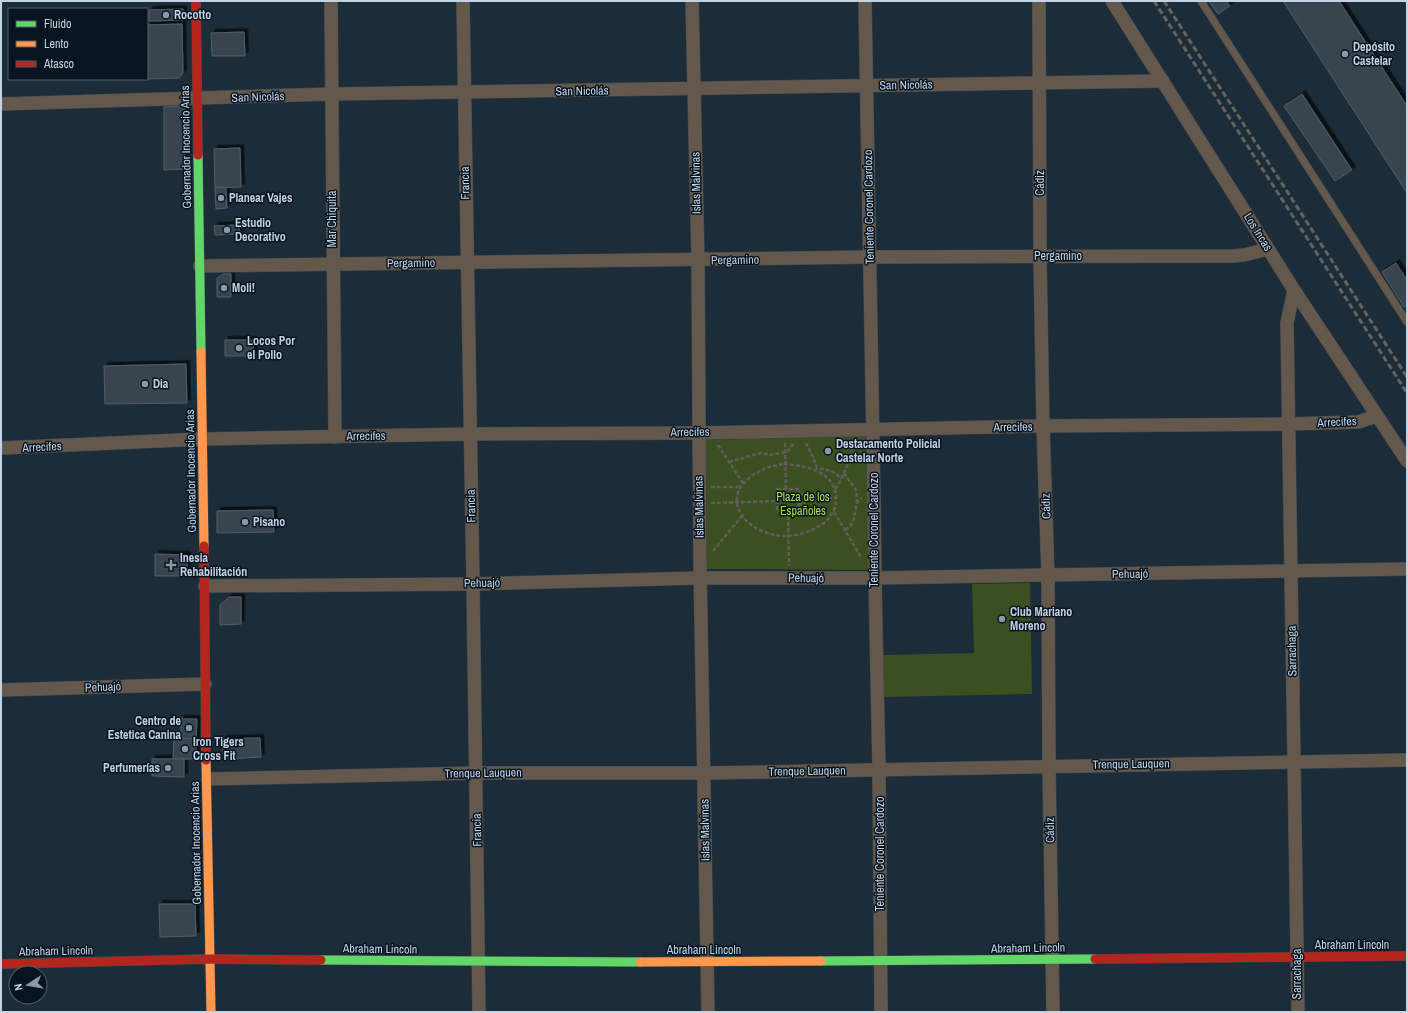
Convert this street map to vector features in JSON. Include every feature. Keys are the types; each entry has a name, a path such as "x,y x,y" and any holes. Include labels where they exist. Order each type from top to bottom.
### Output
{"street":[{"name":"Gobernador Inocencio Arias","path":"196,1 211,1012"},
{"name":"Mar Chiquita","path":"331,1 334,437"},
{"name":"Francia","path":"463,1 463,92 473,584 479,1012"},
{"name":"Islas Malvinas","path":"692,1 698,260 704,432 699,503 708,1012"},
{"name":"Teniente Coronel Cardozo","path":"865,1 879,770 880,1012"},
{"name":"Cádiz","path":"1039,1 1040,256 1043,426 1048,576 1053,1012"},
{"name":"Los Incas","path":"1112,1 1294,290 1407,460"},
{"name":"San Nicolás","path":"1,104 332,94 694,90 1163,81"},
{"name":"Pergamino","path":"200,266 870,257 1233,256 1268,249"},
{"name":"Sarrachaga","path":"1294,290 1287,323 1298,1012"},
{"name":"Arrecifes","path":"1,448 203,439 470,434 1289,424 1358,422 1377,416"},
{"name":"Pehuajó","path":"205,586 473,584 700,572 789,578 875,578 1407,569"},
{"name":"Pehuajó","path":"1,690 205,684"},
{"name":"Trenque Lauquen","path":"208,779 476,773 704,773 1407,760"},
{"name":"Abraham Lincoln","path":"1,964 210,959 478,962 708,962 1407,956"}],"lane":[{"path":"1201,1 1407,322"}],"path":[{"path":"785,430 786,489"},
{"path":"834,489 844,473 853,447 856,430"},
{"path":"704,432 730,462 743,483"},
{"path":"802,441 806,443 810,449 817,468 830,470 836,473 841,479"},
{"path":"730,462 761,453 776,454 785,452 797,442"},
{"path":"786,464 802,466 818,472 827,478 834,489 836,498 833,511 829,519 805,533 788,536 774,534 754,527 742,516 737,502 740,487 743,483 753,475 768,467 786,464"},
{"path":"844,473 856,490 857,503 855,518 845,530"},
{"path":"699,487 740,487"},
{"path":"776,489 799,489 799,494 799,510 777,511 776,489"},
{"path":"799,494 804,494 805,504 799,504"},
{"path":"804,499 836,498"},
{"path":"857,503 862,498 874,499"},
{"path":"699,503 777,501"},
{"path":"788,510 789,578"},
{"path":"833,511 861,557"},
{"path":"700,572 742,516"}],"green space":[{"name":"Plaza de los Españoles","path":"868,436 870,570 707,569 706,440"},
{"name":"Club Mariano Moreno","path":"1030,583 1032,694 884,697 883,655 974,653 972,584"}],"building":[{"path":"1209,1 1226,1 1230,6 1218,14"},
{"name":"Depósito Castelar","path":"1283,1 1339,1 1407,106 1407,193"},
{"name":"Rocotto","path":"183,9 183,20 149,21 149,10"},
{"path":"182,24 183,73 179,78 148,79 148,25"},
{"path":"244,32 245,56 212,56 211,33"},
{"path":"1302,94 1352,170 1335,181 1284,106"},
{"path":"185,106 185,169 164,170 164,107"},
{"path":"240,148 241,187 215,188 214,149"},
{"name":"Planear Vajes","path":"226,187 227,208 216,209 215,188"},
{"name":"Estudio Decorativo","path":"239,225 240,234 215,235 214,226"},
{"path":"1396,263 1407,280 1407,305 1404,307 1382,272"},
{"name":"Moli!","path":"223,274 231,274 231,297 217,297 217,278"},
{"name":"Locos Por el Pollo","path":"225,340 253,340 254,356 225,356"},
{"name":"Dia","path":"186,364 187,403 105,404 104,366"},
{"name":"Pisano","path":"273,510 274,532 217,533 217,511"},
{"name":"Inesia Rehabilitación","path":"155,554 187,555 187,576 155,576"},
{"path":"229,597 241,597 241,624 220,625 220,605"},
{"name":"Centro de Estetica Canina","path":"181,719 197,719 196,739 181,738"},
{"name":"Iron Tigers Cross Fit","path":"174,738 196,739 196,759 173,759"},
{"path":"260,738 261,757 230,759 223,756 222,739"},
{"name":"Perfumerías","path":"152,759 184,759 184,777 152,776"},
{"path":"159,904 195,904 196,936 160,937"}],"railway":[{"path":"1154,1 1407,393"},
{"path":"1164,1 1407,377"}],"traffic: fast":[{"path":"198,155 201,352"},
{"path":"821,961 1095,959"},
{"path":"321,960 640,962"}],"traffic: slow":[{"path":"201,352 204,546"},
{"path":"206,760 211,1012"},
{"path":"640,962 821,961"}],"traffic: jam":[{"path":"196,1 198,155"},
{"path":"204,546 206,760"},
{"path":"1095,959 1407,956"},
{"path":"1,964 211,959 321,960"}],"place":[{"name":"Rocotto","path":"166,15"},
{"name":"Depósito Castelar","path":"1345,54"},
{"name":"Planear Vajes","path":"221,198"},
{"name":"Estudio Decorativo","path":"227,230"},
{"name":"Moli!","path":"224,288"},
{"name":"Locos Por el Pollo","path":"239,348"},
{"name":"Dia","path":"145,384"},
{"name":"Destacamento Policial Castelar Norte","path":"828,451"},
{"name":"Pisano","path":"245,522"},
{"name":"Inesia Rehabilitación","path":"171,565"},
{"name":"Club Mariano Moreno","path":"1002,619"},
{"name":"Centro de Estetica Canina","path":"189,728"},
{"name":"Iron Tigers Cross Fit","path":"185,749"},
{"name":"Perfumerías","path":"168,768"}]}
